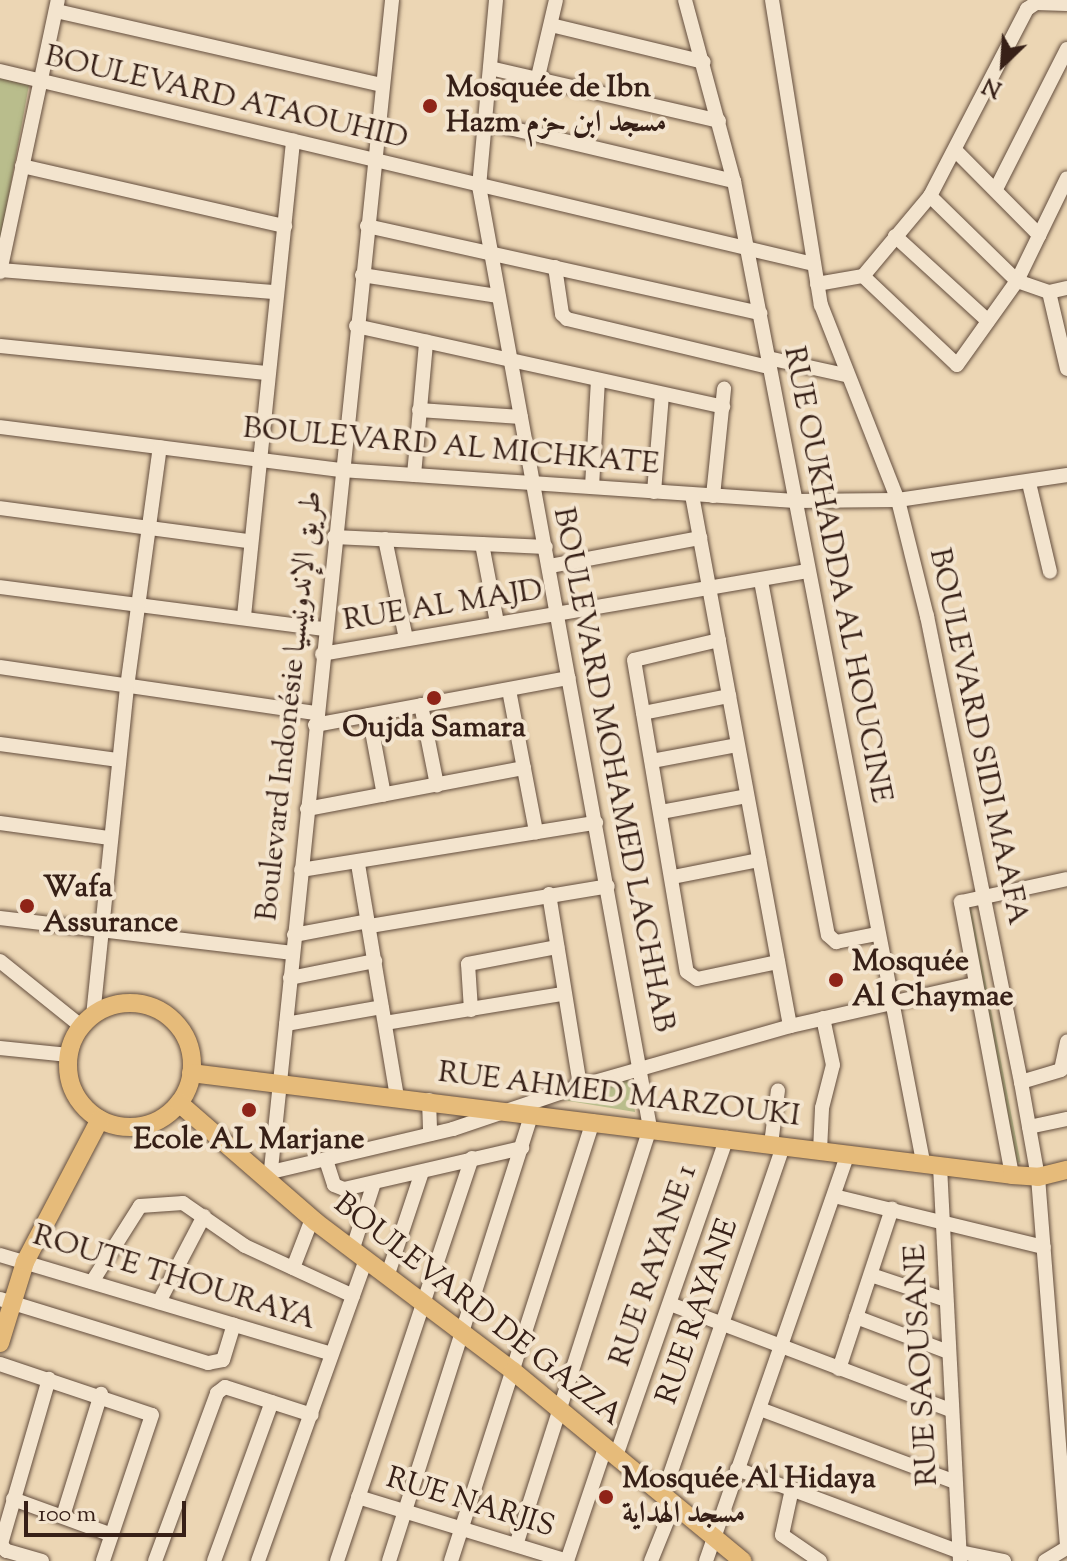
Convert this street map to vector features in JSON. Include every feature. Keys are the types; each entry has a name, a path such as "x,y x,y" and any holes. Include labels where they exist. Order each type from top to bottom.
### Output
{"main road":[{"path":"128,1004 163,1014 183,1034 191,1073 179,1103 141,1126 100,1119 74,1092 69,1055 87,1021 128,1004"},
{"name":"RUE AHMED MARZOUKI","path":"191,1073 397,1096 1012,1175 1038,1177 1067,1170"},
{"name":"BOULEVARD DE GAZZA","path":"179,1103 270,1176 312,1219 513,1371 743,1561"},
{"path":"0,1343 6,1301 100,1119"}],"street":[{"name":"Boulevard Indonésie طريق الإندونيسيا","path":"270,1176 392,0"},
{"name":"BOULEVARD MOHAMED LACHHAB","path":"496,0 479,186 531,483 550,566 642,1069 650,1128"},
{"path":"537,81 556,0"},
{"name":"RUE OUKHADDA AL HOUCINE","path":"685,0 734,181 889,1003 932,1164"},
{"name":"BOULEVARD SIDI MAAFA","path":"772,0 817,284 845,375 898,500 984,895 1021,1082 1038,1177 1062,1404 1067,1548"},
{"path":"817,284 863,276 930,196 1032,4 1067,4"},
{"path":"276,292 0,271 57,6 383,85"},
{"path":"551,25 704,62"},
{"path":"996,189 1067,49"},
{"path":"490,68 719,121"},
{"name":"BOULEVARD ATAOUHID","path":"0,71 813,264"},
{"path":"484,122 734,181"},
{"path":"244,616 248,541 293,141"},
{"path":"955,150 1039,235"},
{"path":"22,166 285,226"},
{"path":"863,276 955,365 1017,281 1065,186"},
{"path":"930,196 1017,281 1049,292 1067,288"},
{"path":"367,226 760,313"},
{"path":"895,236 988,321"},
{"path":"555,267 562,314 567,319 768,362 845,375"},
{"path":"362,275 498,296"},
{"path":"1049,292 1067,369"},
{"path":"356,326 723,407"},
{"path":"414,475 426,342"},
{"path":"0,346 267,373"},
{"path":"592,487 598,380"},
{"path":"713,496 724,389"},
{"path":"654,492 662,394"},
{"path":"419,410 521,417"},
{"name":"BOULEVARD AL MICHKATE","path":"0,427 341,470 795,501 898,500 1067,475"},
{"path":"0,961 87,1021 127,687 160,447"},
{"path":"1029,483 1050,572"},
{"path":"692,495 790,1026"},
{"path":"0,508 248,541"},
{"path":"334,537 546,547"},
{"path":"550,566 700,538"},
{"path":"385,539 406,639"},
{"path":"482,544 497,623"},
{"name":"RUE AL MAJD","path":"322,654 808,571"},
{"path":"761,581 828,935 836,942 877,934"},
{"path":"0,587 244,616 325,629"},
{"path":"719,640 634,660 691,978 778,962"},
{"path":"0,667 316,719 369,715 569,678"},
{"path":"509,690 536,832"},
{"path":"643,713 729,696"},
{"path":"421,705 437,785"},
{"path":"369,715 384,795"},
{"path":"0,744 119,760"},
{"path":"652,761 737,745"},
{"path":"307,809 524,768"},
{"path":"661,812 747,796"},
{"path":"0,823 110,838"},
{"path":"301,870 358,864 596,823"},
{"path":"673,877 759,860"},
{"path":"358,864 397,1096"},
{"path":"1012,1175 961,906 984,895 1067,879"},
{"path":"294,935 608,886"},
{"path":"549,894 580,1086"},
{"path":"0,918 293,953"},
{"path":"471,1010 468,964 557,947"},
{"path":"290,978 375,961"},
{"path":"270,1176 430,1134 580,1086 790,1026 975,984"},
{"path":"385,1023 563,994"},
{"path":"286,1024 382,1007"},
{"path":"820,1151 822,1108 833,1065 823,1018"},
{"path":"1021,1082 1061,1070 1067,1042"},
{"path":"0,1048 69,1055"},
{"name":"RUE RAYANE","path":"651,1561 777,1145 778,1090"},
{"path":"429,1100 430,1134"},
{"path":"389,1561 532,1114"},
{"path":"1029,1127 1067,1119"},
{"path":"451,1561 593,1121"},
{"path":"524,1552 561,1411 650,1128"},
{"name":"RUE RAYANE 1","path":"567,1561 670,1304 727,1138"},
{"path":"326,1160 337,1188 374,1183 522,1148"},
{"path":"706,1561 847,1155"},
{"path":"337,1561 472,1158"},
{"name":"RUE SAOUSANE","path":"932,1164 943,1221 953,1481 960,1556"},
{"path":"387,1277 422,1172"},
{"path":"258,1561 353,1296 374,1183"},
{"path":"834,1196 1044,1247"},
{"path":"92,1282 140,1206 183,1203 234,1239 353,1296"},
{"path":"839,1369 892,1209"},
{"path":"159,1302 204,1216"},
{"path":"293,1268 312,1219"},
{"name":"ROUTE THOURAYA","path":"0,1255 332,1354"},
{"path":"871,1275 946,1300"},
{"path":"6,1301 208,1363 223,1360 234,1325"},
{"path":"670,1304 780,1349 950,1410"},
{"path":"856,1317 948,1352"},
{"path":"0,1364 150,1411 153,1419 103,1561"},
{"path":"42,1561 1,1549 49,1379"},
{"path":"155,1561 214,1397 225,1387 312,1415"},
{"path":"63,1516 101,1394"},
{"path":"214,1561 272,1402"},
{"path":"760,1409 953,1481"},
{"path":"737,1469 960,1556 1004,1561"},
{"path":"792,1489 782,1535 820,1561"},
{"name":"RUE NARJIS","path":"358,1497 462,1528 524,1552 567,1561"},
{"path":"13,1499 112,1535"},
{"path":"1045,1561 1067,1548"}],"green space":[{"path":"0,78 29,85 0,243"},
{"path":"970,902 1021,1162 1014,1163 963,903"},
{"path":"630,1076 635,1112 557,1099"}],"place":[{"name":"Mosquée de Ibn Hazm مسجد ابن حزم","path":"430,106"},
{"name":"Oujda Samara","path":"434,698"},
{"name":"Wafa Assurance","path":"27,906"},
{"name":"Mosquée Al Chaymae","path":"836,980"},
{"name":"Ecole AL Marjane","path":"249,1110"},
{"name":"Mosquée Al Hidaya مسجد الهداية","path":"606,1497"}]}
